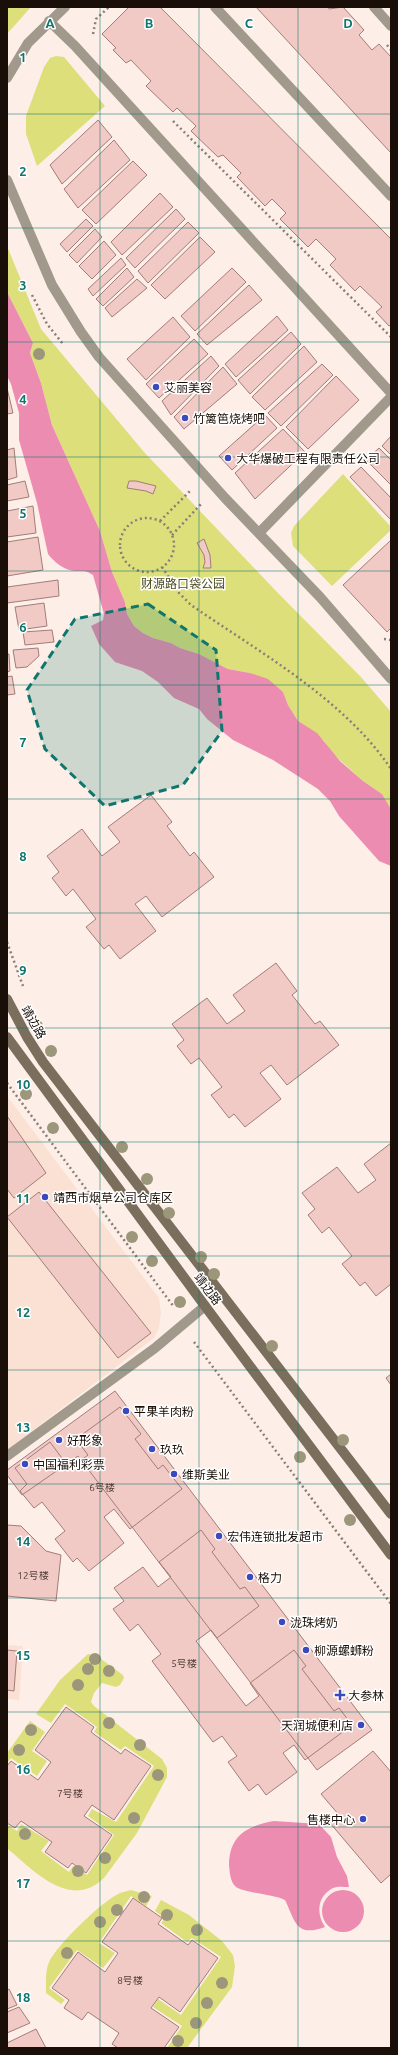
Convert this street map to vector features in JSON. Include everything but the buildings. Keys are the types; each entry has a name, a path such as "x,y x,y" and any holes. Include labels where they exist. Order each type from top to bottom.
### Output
{"main road":[{"name":"靖边路","path":"7,999 27,1037 43,1062 391,1514"},
{"name":"靖边路","path":"7,1037 391,1555"}],"street":[{"path":"7,78 28,43 65,7"},
{"path":"215,7 391,196"},
{"path":"374,7 391,26"},
{"path":"49,21 75,46 391,393"},
{"path":"7,180 52,285 81,332 100,357 162,428 320,597 388,667 391,679"},
{"path":"260,532 391,397"},
{"path":"7,1456 155,1348 205,1306"}],"path":[{"path":"94,40 93,28 96,19 109,7"},
{"path":"168,116 391,337"},
{"path":"160,521 193,488"},
{"path":"172,534 204,501"},
{"path":"152,518 160,521 172,534 173,553 162,567 154,571 145,572 129,565 120,550 120,541 127,526 134,521 152,518"},
{"path":"162,567 179,593 191,605 311,687 367,737 391,769"},
{"path":"379,638 391,640"},
{"path":"7,1082 175,1307 181,1326 391,1604"}],"highlighted area":[{"path":"148,604 216,650 222,731 183,785 105,806 45,749 27,690 75,619"}],"shaded area":[{"path":"7,292 33,343 30,353 41,383 52,425 100,531 112,572 125,602 127,614 134,626 153,638 199,654 228,669 250,673 268,679 283,692 288,705 298,721 317,733 340,761 363,781 382,794 391,809 391,866 379,861 339,816 330,801 318,789 273,760 233,740 207,719 199,709 174,698 158,682 142,671 115,662 99,644 91,626 103,620 104,614 93,575 82,571 71,571 53,560 48,554 37,503 19,440 19,413 11,384 7,376"},
{"name":"靖西市烟草公司仓库区","path":"7,1096 159,1298 161,1313 159,1328 154,1338 7,1450"},
{"path":"7,1645 23,1646 19,1700 7,1699"},
{"path":"274,1821 319,1824 331,1837 337,1857 347,1876 349,1887 333,1888 328,1891 321,1900 319,1911 325,1927 315,1930 302,1929 294,1920 285,1900 244,1890 235,1886 232,1882 229,1866 230,1855 236,1839 248,1829"},
{"path":"343,1890 358,1896 364,1911 358,1926 343,1932 328,1926 322,1911 328,1896"}],"green space":[{"path":"7,7 31,7 7,34"},
{"path":"56,56 64,57 105,106 37,166 26,134 26,116 44,67 50,58"},
{"name":"财源路口袋公园","path":"7,246 41,329 144,452 276,591 361,677 391,712 391,809 382,794 363,781 330,751 324,741 298,721 288,705 283,692 250,673 228,669 199,654 153,638 134,626 127,614 125,602 112,572 100,531 52,425 41,383 30,353 33,343 7,292"},
{"path":"343,474 391,527 391,530 332,586 293,546 291,533 294,526"},
{"path":"88,1654 97,1656 123,1675 124,1678 120,1685 116,1687 102,1683 94,1693 91,1702 94,1706 162,1759 167,1768 167,1777 137,1833 104,1878 91,1887 78,1890 65,1889 52,1884 28,1867 7,1848 7,1825 17,1831 21,1824 49,1841 41,1851 69,1872 73,1866 87,1875 114,1835 88,1816 92,1809 116,1822 154,1766 125,1746 121,1750 94,1732 97,1727 65,1704 51,1723 36,1714 60,1680"},
{"path":"30,1721 45,1732 32,1751 47,1761 37,1776 11,1758 7,1763 7,1753"},
{"path":"131,1890 152,1896 146,1906 131,1896 99,1943 115,1953 103,1968 77,1950 49,1988 65,2000 61,2004 46,1993 46,1978 49,1962 70,1935 102,1905 120,1893"},
{"path":"161,1900 189,1915 222,1941 233,1955 235,1966 232,1987 187,2048 167,2048 182,2026 153,2007 158,1999 181,2015 221,1957 192,1938 187,1942 161,1923 165,1918 155,1911"}],"place":[{"name":"艾丽美容","path":"156,387"},
{"name":"竹篱笆烧烤吧","path":"185,418"},
{"name":"大华爆破工程有限责任公司","path":"228,458"},
{"name":"靖西市烟草公司仓库区","path":"45,1197"},
{"name":"平果羊肉粉","path":"126,1411"},
{"name":"好形象","path":"59,1440"},
{"name":"玖玖","path":"152,1449"},
{"name":"中国福利彩票","path":"25,1464"},
{"name":"维斯美业","path":"174,1474"},
{"name":"宏伟连锁批发超市","path":"219,1536"},
{"name":"格力","path":"250,1577"},
{"name":"泷珠烤奶","path":"282,1622"},
{"name":"柳源螺蛳粉","path":"306,1650"},
{"name":"大参林","path":"340,1695"},
{"name":"天润城便利店","path":"361,1725"},
{"name":"售楼中心","path":"363,1819"}]}
